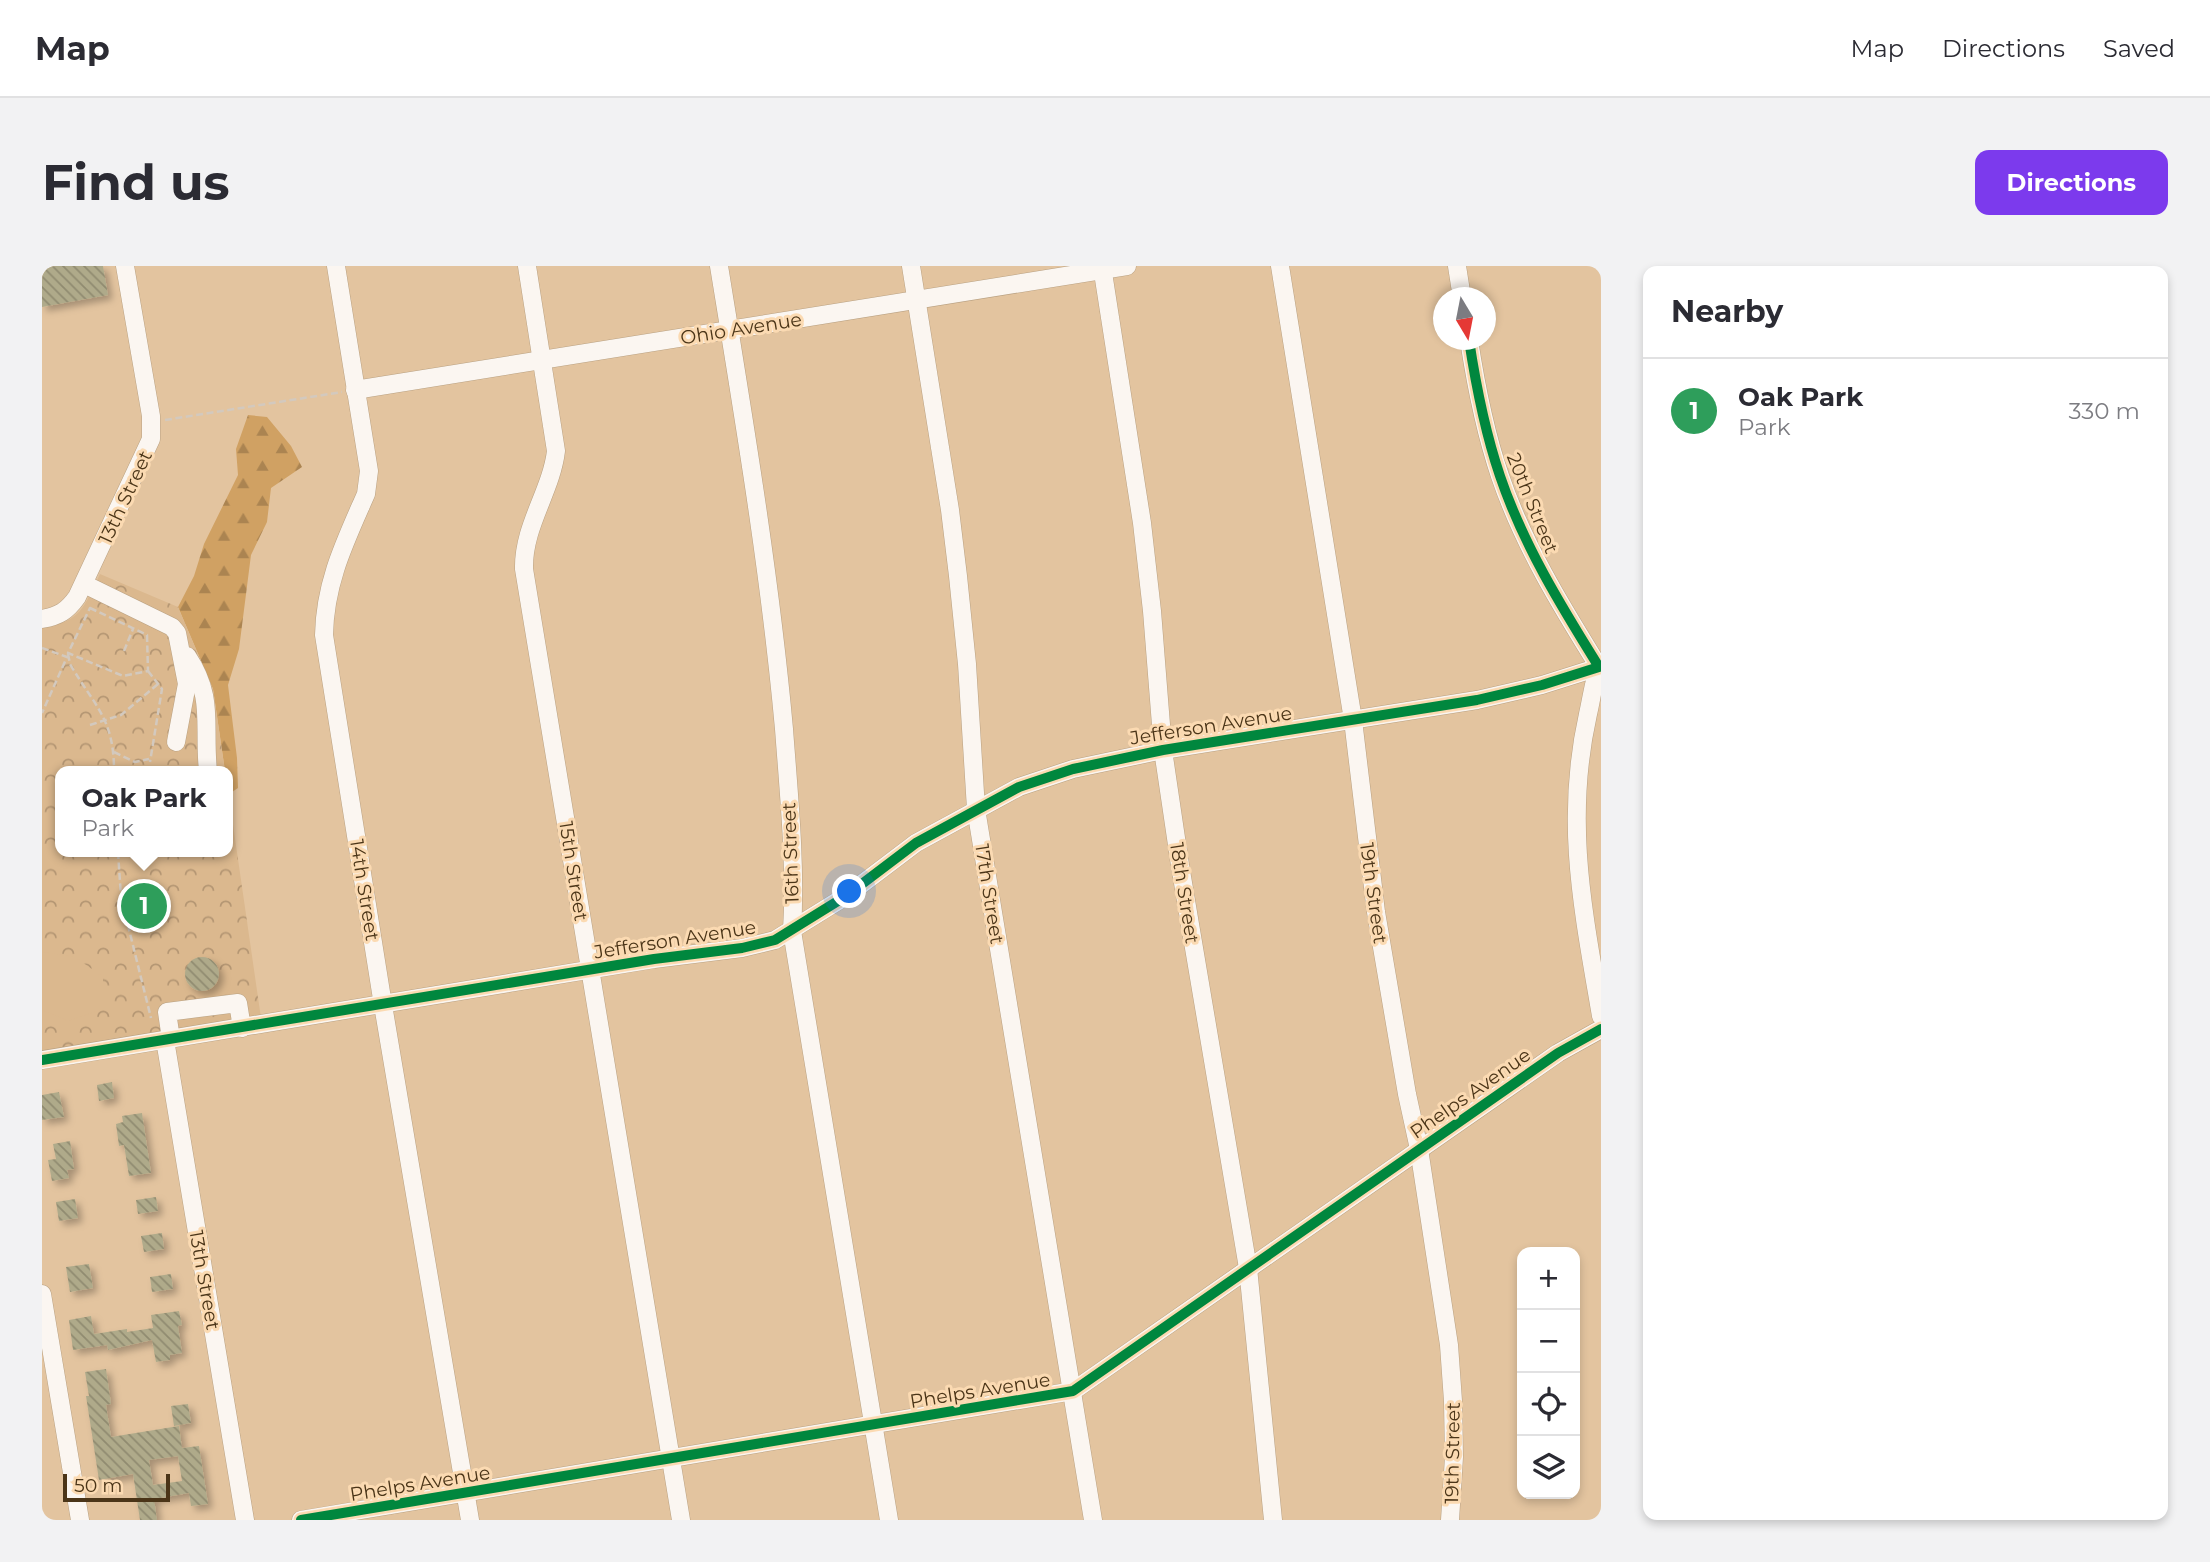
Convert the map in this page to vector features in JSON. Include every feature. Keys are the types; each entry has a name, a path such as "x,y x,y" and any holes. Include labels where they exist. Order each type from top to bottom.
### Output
{"street":[{"name":"13th Street","path":"42,619 68,609 84,584 151,439 151,421 125,266"},
{"name":"14th Street","path":"336,266 369,482 328,590 324,635 470,1520"},
{"name":"15th Street","path":"527,266 556,451 551,474 528,534 524,569 681,1520"},
{"name":"16th Street","path":"719,266 760,519 776,640 787,775 792,931 889,1520"},
{"name":"17th Street","path":"911,266 958,576 967,664 976,809 1093,1520"},
{"name":"Ohio Avenue","path":"355,390 1127,266"},
{"name":"19th Street","path":"1280,266 1353,720 1376,912 1419,1149 1450,1359 1454,1457 1450,1520"},
{"path":"1457,266 1460,287"},
{"name":"18th Street","path":"1102,268 1142,523 1163,750 1186,905 1248,1268 1273,1520"},
{"name":"20th Street","path":"1471,350 1484,422 1516,518 1558,601 1600,664"},
{"path":"84,584 172,627 177,633 187,684 176,742"},
{"path":"181,647 204,688 207,702 208,766"},
{"name":"Jefferson Avenue","path":"42,1060 590,970 742,948 775,940 846,895 916,843 1019,788 1073,769 1163,750 1477,700 1542,685 1600,664"},
{"path":"1600,664 1581,748 1576,811 1581,894 1601,1016"},
{"name":"13th Street","path":"242,1028 238,1003 167,1012 164,1040 245,1520"},
{"name":"Phelps Avenue","path":"301,1520 1073,1391 1558,1053 1601,1029"},
{"path":"42,1294 80,1520"}],"path":[{"path":"151,421 355,390"},
{"path":"42,713 90,608 147,635 148,671 162,689 150,761 135,762 114,752"},
{"path":"124,651 133,628"},
{"path":"42,648 123,676 148,671"},
{"path":"67,655 106,720 114,752 114,766"},
{"path":"90,725 121,715 159,684"},
{"path":"118,857 120,888 164,1040"}],"green space":[{"path":"248,415 267,417 291,446 302,467 271,488 267,522 251,555 239,649 228,685 237,758 238,788 233,791 233,766 224,766 213,689 178,607 194,576 204,544 238,475 236,449"},
{"path":"100,574 178,607 213,689 224,766 55,766 55,857 233,857 233,825 261,1018 42,1052 42,628 73,617 89,596"},
{"path":"42,952 75,957 103,977 103,1009 68,1021 42,1010"}],"building":[{"path":"42,266 103,266 108,295 42,307"},
{"path":"202,957 214,962 219,974 214,986 202,991 190,986 185,974 190,962"},
{"path":"112,1082 114,1098 99,1101 97,1085"},
{"path":"59,1092 64,1117 42,1120 42,1095"},
{"path":"142,1113 151,1173 129,1176 124,1145 119,1146 116,1124 123,1122 122,1116"},
{"path":"70,1141 74,1169 67,1170 69,1178 52,1181 48,1160 56,1159 53,1144"},
{"path":"156,1197 158,1211 138,1214 136,1200"},
{"path":"75,1199 78,1218 59,1221 56,1202"},
{"path":"162,1233 164,1249 144,1252 141,1236"},
{"path":"89,1264 93,1288 70,1292 66,1267"},
{"path":"171,1274 173,1289 152,1292 150,1277"},
{"path":"179,1311 182,1353 170,1355 170,1360 156,1362 152,1340 108,1350 107,1345 73,1350 69,1320 91,1316 94,1334 127,1329 127,1332 153,1328 151,1315"},
{"path":"106,1369 111,1404 106,1405 111,1437 179,1426 182,1448 199,1446 208,1504 191,1506 189,1493 154,1499 157,1520 140,1520 133,1474 99,1480 85,1372","holes":["178,1456 182,1481 153,1485 149,1460"]},
{"path":"188,1404 191,1423 174,1426 171,1406"}],"cycle path":[{"path":"42,1060 654,959 742,948 775,940 846,896 916,843 1019,787 1073,769 1163,750 1477,700 1542,685 1599,667 1544,574 1509,501 1485,426 1471,350"},
{"path":"301,1520 1073,1391 1558,1053 1601,1029"}],"place":[{"name":"Oak Park","path":"144,906"}]}
